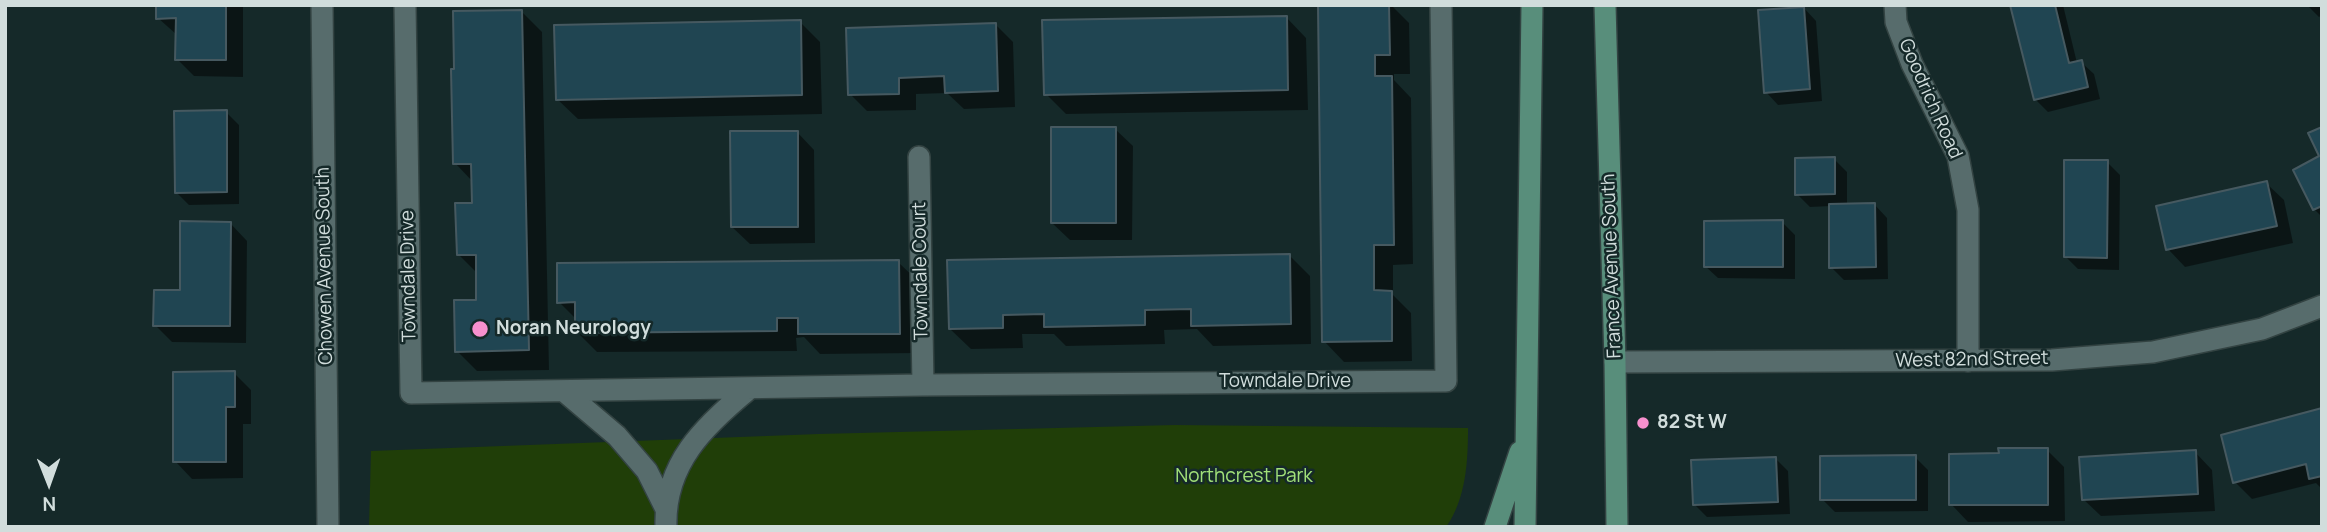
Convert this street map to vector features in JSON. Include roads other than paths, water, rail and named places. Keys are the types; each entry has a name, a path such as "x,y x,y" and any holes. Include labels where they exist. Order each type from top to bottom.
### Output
{"main road":[{"path":"1525,527 1532,5"},
{"name":"France Avenue South","path":"1605,5 1615,362 1616,527"},
{"path":"1494,527 1526,433"},
{"path":"1616,485 1628,527"}],"street":[{"name":"Chowen Avenue South","path":"322,5 328,527"},
{"name":"Towndale Drive","path":"405,5 411,393 1446,381 1441,5"},
{"name":"Goodrich Road","path":"1895,5 1896,22 1912,64 1958,156 1968,210 1968,361"},
{"name":"Towndale Court","path":"919,157 923,385"},
{"name":"West 82nd Street","path":"1615,362 2052,360 2153,352 2262,329 2322,306"},
{"path":"666,518 677,468 698,435 749,388"},
{"path":"564,391 617,436 647,471 666,518"}],"place":[{"name":"Noran Neurology","path":"480,329"},
{"name":"82 St W","path":"1643,423"}],"park label":[{"name":"Northcrest Park","path":"1244,477"}]}
